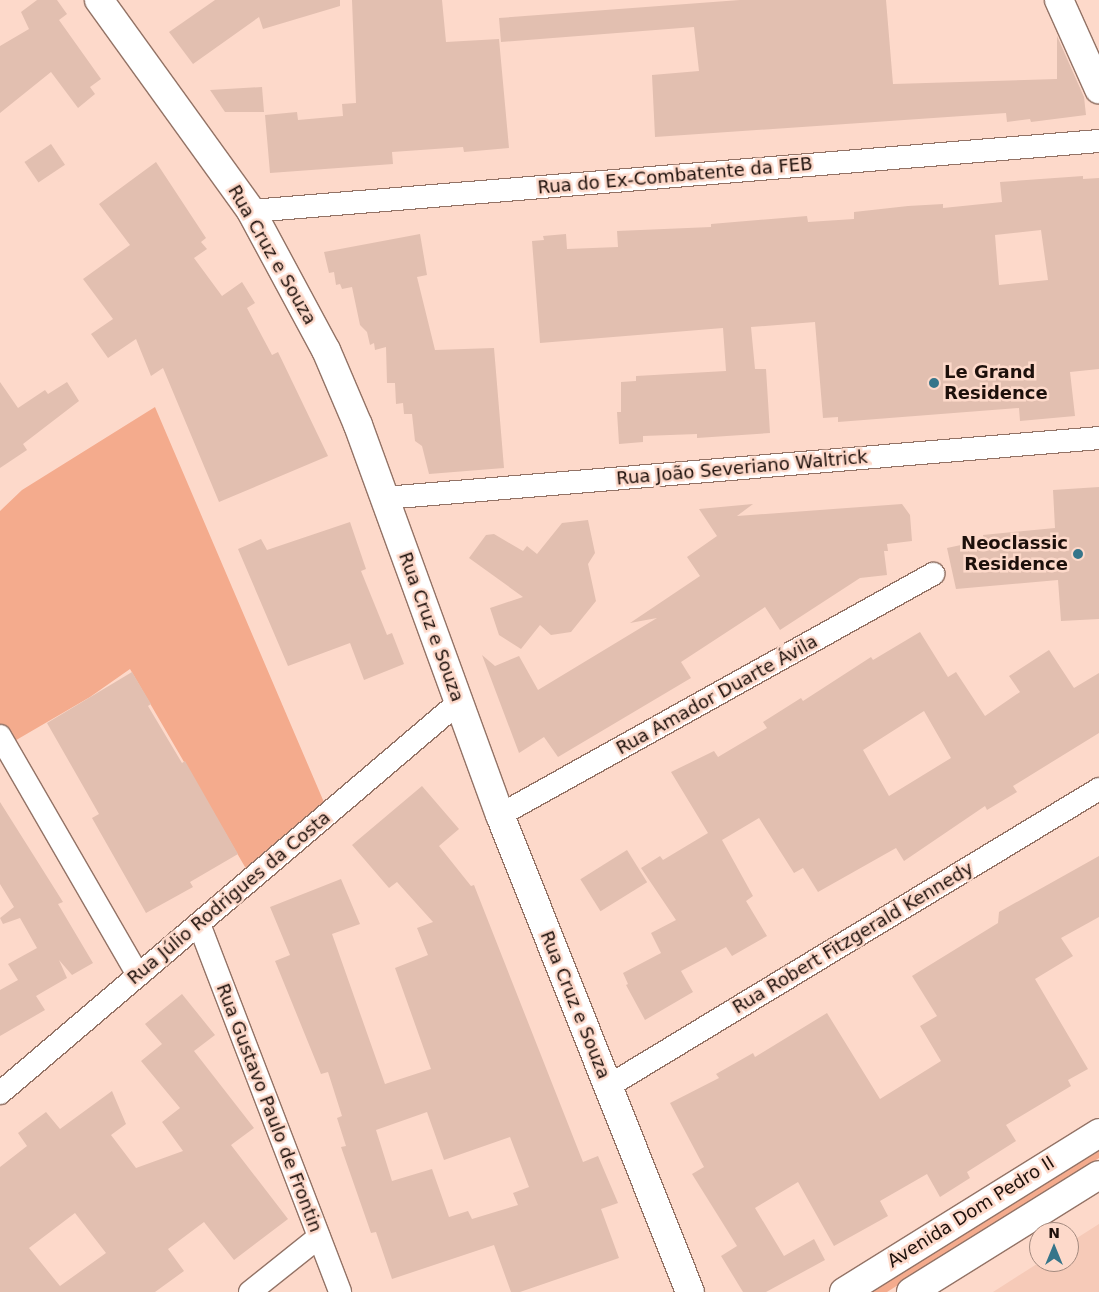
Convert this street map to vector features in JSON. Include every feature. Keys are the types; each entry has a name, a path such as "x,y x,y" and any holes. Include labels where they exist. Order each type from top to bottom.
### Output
{"street":[{"name":"Rua Cruz e Souza","path":"99,0 251,211 326,350 358,425 500,815 690,1292"},
{"path":"1059,0 1099,89"},
{"name":"Rua do Ex-Combatente da FEB","path":"251,211 1099,141"},
{"name":"Rua João Severiano Waltrick","path":"385,498 1099,438"},
{"name":"Rua Amador Duarte Ávila","path":"500,815 933,574"},
{"name":"Rua Júlio Rodrigues da Costa","path":"0,1093 458,703"},
{"path":"0,736 138,975"},
{"name":"Rua Robert Fitzgerald Kennedy","path":"607,1087 1099,789"},
{"name":"Rua Gustavo Paulo de Frontin","path":"199,924 340,1292"},
{"name":"Avenida Dom Pedro II","path":"844,1292 1099,1133"},
{"name":"Avenida Dom Pedro II","path":"911,1292 1099,1175"},
{"path":"250,1292 319,1238"}],"shaded area":[{"path":"155,407 329,814 252,879 130,669 90,697 6,746 0,736 0,511 22,490"},
{"path":"1099,1143 1099,1158 887,1292 862,1292"},
{"path":"1099,1224 1099,1292 993,1292 1029,1269 1029,1272 1079,1272 1079,1237"}],"building":[{"path":"37,0 57,0 67,14 59,20 101,79 90,87 95,94 78,108 51,72 0,113 0,46 29,29 21,12"},
{"path":"215,0 340,0 340,6 263,29 259,17 193,64 169,32"},
{"path":"352,0 442,0 446,42 499,39 509,148 464,152 463,147 392,152 393,164 270,173 265,115 297,112 298,120 343,116 342,104 356,103"},
{"path":"740,0 886,0 893,84 1057,79 1057,36 1084,97 1086,115 1031,122 1030,119 1007,122 1006,113 655,137 652,75 699,71 694,27 501,42 499,18"},
{"path":"262,87 264,112 225,112 210,90"},
{"path":"51,144 65,165 38,183 24,162"},
{"path":"156,162 206,238 201,242 207,249 194,258 222,296 242,282 255,303 247,308 272,355 278,352 328,456 219,502 163,368 151,376 136,339 108,358 91,334 113,319 83,279 130,245 99,204"},
{"path":"1083,176 1083,179 1099,178 1099,369 1070,372 1075,416 1020,421 1019,408 838,422 838,417 823,418 815,322 751,327 755,369 766,369 770,433 697,438 697,434 643,436 643,442 619,444 617,412 621,412 621,382 636,381 636,376 726,371 723,328 540,343 532,241 544,240 543,236 566,234 567,249 618,247 617,231 711,227 711,224 807,216 808,222 854,219 854,212 908,206 943,204 943,208 1002,202 1000,182","holes":["1041,230 1048,280 999,285 995,235"]},
{"path":"420,234 427,275 417,277 435,350 494,348 504,468 429,474 422,446 415,441 412,414 404,414 403,403 396,404 395,383 387,383 386,347 375,350 374,343 370,345 367,332 360,325 352,287 342,289 340,284 336,285 334,272 329,273 324,252"},
{"path":"0,382 18,408 45,390 48,394 67,382 79,401 23,444 27,450 0,468"},
{"path":"1099,487 1099,619 1061,621 1058,580 956,589 947,548 984,540 983,535 1055,528 1053,490"},
{"path":"753,504 737,516 902,504 910,515 912,541 887,544 888,551 884,551 887,575 860,578 780,630 765,607 681,662 691,678 558,757 544,737 519,753 482,655 495,666 519,656 538,690 657,618 630,623 700,576 687,557 717,536 699,509"},
{"path":"588,520 595,553 588,564 596,601 571,632 551,635 540,625 521,649 499,635 490,608 523,597 469,558 486,535 494,534 523,551 527,546 537,554 562,523"},
{"path":"350,522 366,569 361,571 387,635 392,633 404,664 364,680 350,643 288,666 238,549 261,539 267,550"},
{"path":"920,632 948,677 956,672 985,716 1020,692 1009,676 1049,650 1074,688 1099,673 1099,733 1013,786 1017,792 987,810 985,806 904,861 896,848 818,892 803,868 794,873 759,818 722,840 753,896 746,901 767,936 732,956 726,947 681,971 693,992 645,1020 626,985 628,984 623,973 661,953 651,933 676,920 641,868 660,856 663,860 708,833 671,772 714,751 718,757 767,728 763,722 801,698 803,701 871,657 873,660","holes":["924,711 951,758 889,796 863,750"]},
{"path":"132,672 151,704 148,706 182,763 185,761 238,854 190,882 193,887 146,913 92,818 99,814 47,723"},
{"path":"422,786 459,829 439,846 471,886 474,885 583,1162 598,1156 618,1203 601,1209 619,1258 520,1292 511,1292 494,1245 392,1279 376,1232 371,1233 341,1147 346,1146 337,1118 342,1116 328,1072 321,1074 275,961 290,955 270,907 341,879 360,924 332,934 385,1084 431,1069 395,968 428,955 417,928 433,922 397,882 389,888 352,845","holes":["427,1112 444,1160 510,1137 529,1187 513,1193 518,1205 472,1219 468,1211 449,1217 432,1169 392,1181 376,1130"]},
{"path":"0,802 63,902 58,904 93,963 72,975 59,960 67,978 36,996 45,1010 0,1036 0,990 18,980 8,964 37,948 20,918 3,924 0,918 14,907 0,884"},
{"path":"627,850 647,882 600,911 580,879"},
{"path":"1099,856 1099,917 1061,938 1073,956 1035,979 1088,1069 1068,1080 1071,1086 1006,1125 1016,1141 967,1172 970,1178 940,1197 927,1174 880,1201 888,1216 834,1246 798,1182 755,1208 784,1256 814,1239 825,1260 766,1292 743,1292 721,1256 737,1246 692,1174 704,1167 670,1103 719,1078 716,1074 753,1053 755,1057 827,1013 880,1099 941,1061 920,1026 937,1016 912,976 998,923 999,912"},
{"path":"182,994 215,1035 194,1051 254,1128 231,1145 288,1219 234,1260 204,1222 168,1249 184,1271 155,1292 0,1292 0,1167 27,1146 18,1133 46,1112 60,1129 112,1091 126,1124 111,1135 136,1168 183,1151 162,1122 180,1108 141,1061 162,1044 145,1024","holes":["75,1213 106,1253 60,1286 29,1248"]}],"place":[{"name":"Le Grand Residence","path":"934,383"},
{"name":"Neoclassic Residence","path":"1078,554"}]}
